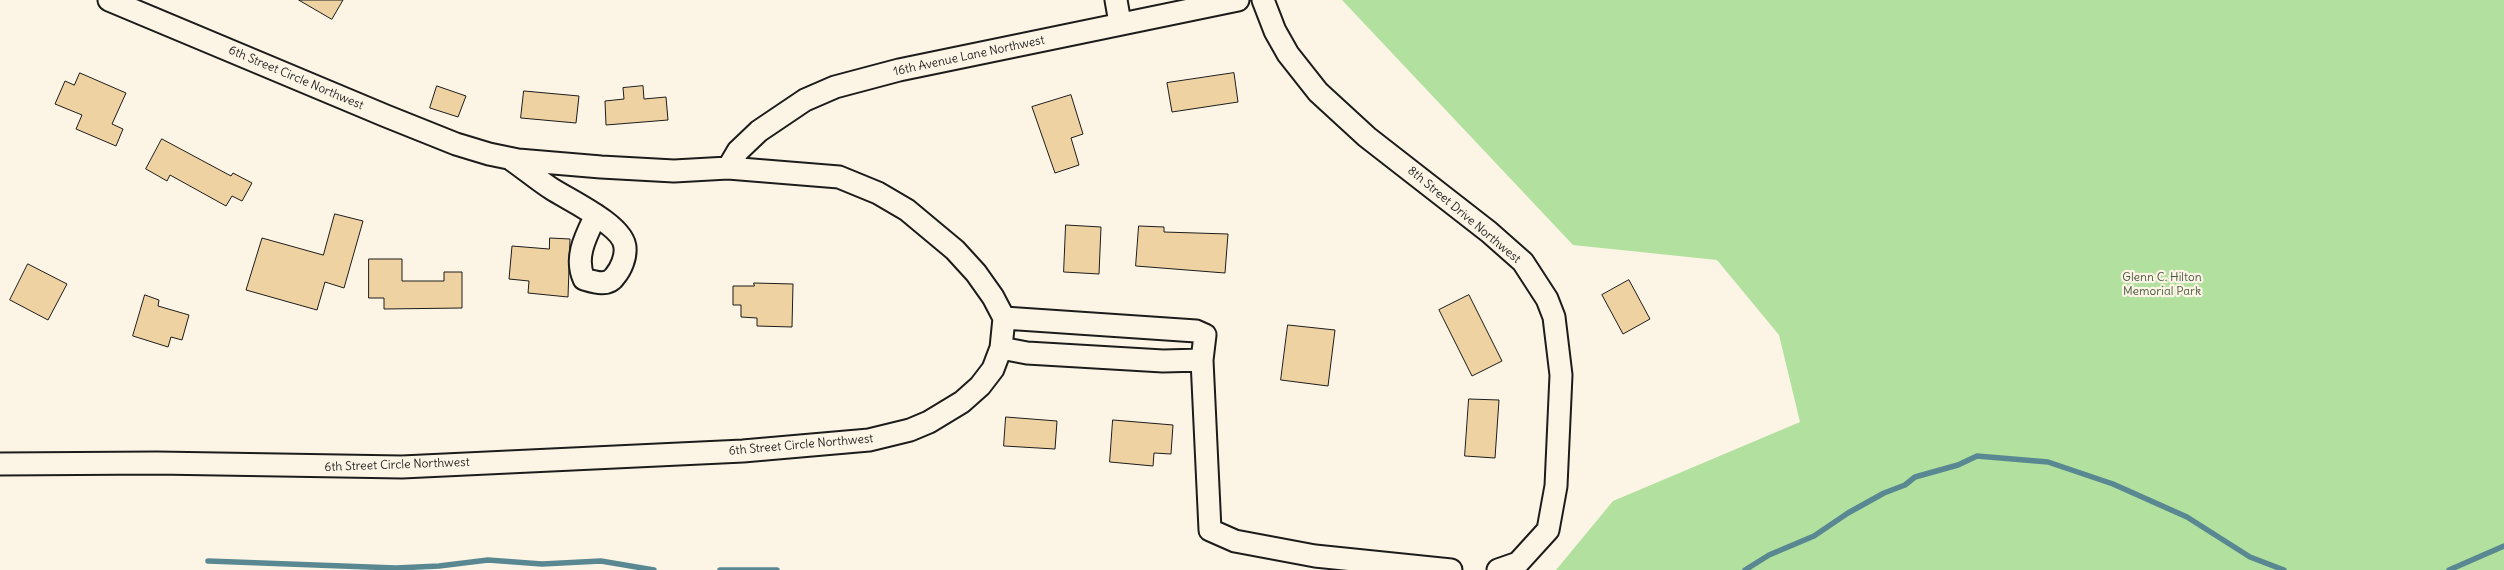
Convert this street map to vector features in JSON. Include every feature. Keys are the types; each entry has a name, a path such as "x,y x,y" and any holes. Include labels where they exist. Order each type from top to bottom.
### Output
{"street":[{"name":"6th Street Circle Northwest","path":"0,464 157,463 402,467 743,451 869,440 910,430 929,422 962,402 980,386 994,369 1001,348 1004,318 993,297 976,272 955,250 907,210 839,176 728,168 674,171 509,158 456,144 109,0"},
{"path":"1116,0 1120,23"},
{"name":"16th Avenue Lane Northwest","path":"728,168 738,150 759,131 805,100 835,87 899,70 1238,0"},
{"name":"8th Street Drive Northwest","path":"1263,0 1275,31 1288,54 1318,92 1367,137 1489,232 1523,262 1547,299 1554,317 1561,375 1556,486 1548,530 1518,563 1498,570"},
{"path":"509,158 551,188 596,215"},
{"path":"1004,318 1196,331 1205,335 1202,360 1210,530 1235,541 1315,556 1451,570"},
{"path":"1001,348 1027,352 1163,361 1202,360"}],"green space":[{"name":"Glenn C. Hilton Memorial Park","path":"1342,0 2504,0 2504,570 1556,570 1613,501 1800,422 1779,335 1717,260 1573,245"}],"building":[{"path":"299,0 343,0 332,19"},
{"path":"80,73 126,93 112,124 123,129 116,146 76,129 82,115 55,104 65,81 74,85"},
{"path":"1234,73 1238,102 1172,112 1167,83"},
{"path":"437,86 466,96 458,117 430,108"},
{"path":"643,86 644,99 666,97 668,120 606,125 605,101 624,99 623,88"},
{"path":"524,91 579,96 576,123 521,118"},
{"path":"1071,95 1083,134 1071,138 1079,165 1055,173 1032,107"},
{"path":"162,139 231,176 233,173 252,183 242,201 232,196 226,206 170,175 167,181 146,169"},
{"path":"335,214 363,221 344,288 325,282 317,310 246,290 262,238 323,255"},
{"path":"1066,225 1101,227 1099,274 1064,272"},
{"path":"1139,226 1164,227 1164,232 1228,234 1225,273 1136,266"},
{"path":"550,238 570,239 568,297 528,293 529,281 509,279 512,246 549,249"},
{"path":"369,259 402,259 402,281 444,281 444,272 462,272 462,308 384,309 384,298 369,298"},
{"path":"28,264 67,284 48,320 10,300"},
{"path":"1629,280 1650,319 1623,334 1602,295"},
{"path":"754,283 793,284 792,327 757,326 757,318 741,317 741,305 733,305 733,286 754,286"},
{"path":"145,295 159,300 158,306 189,315 182,340 171,337 168,347 133,336"},
{"path":"1469,295 1502,361 1472,376 1439,310"},
{"path":"1288,325 1335,330 1328,386 1281,380"},
{"path":"1469,399 1499,400 1495,458 1465,456"},
{"path":"1006,417 1057,421 1055,449 1004,446"},
{"path":"1113,420 1173,425 1171,454 1154,453 1153,466 1110,462"}],"waterway":[{"path":"1745,570 1769,555 1814,536 1848,513 1884,493 1905,485 1915,477 1958,465 1977,456 2048,462 2113,484 2187,517 2250,557 2284,570"},
{"path":"2449,570 2504,546"},
{"path":"208,561 396,568 439,566 488,560 542,564 601,561 654,570"},
{"path":"720,570 777,570"}]}
